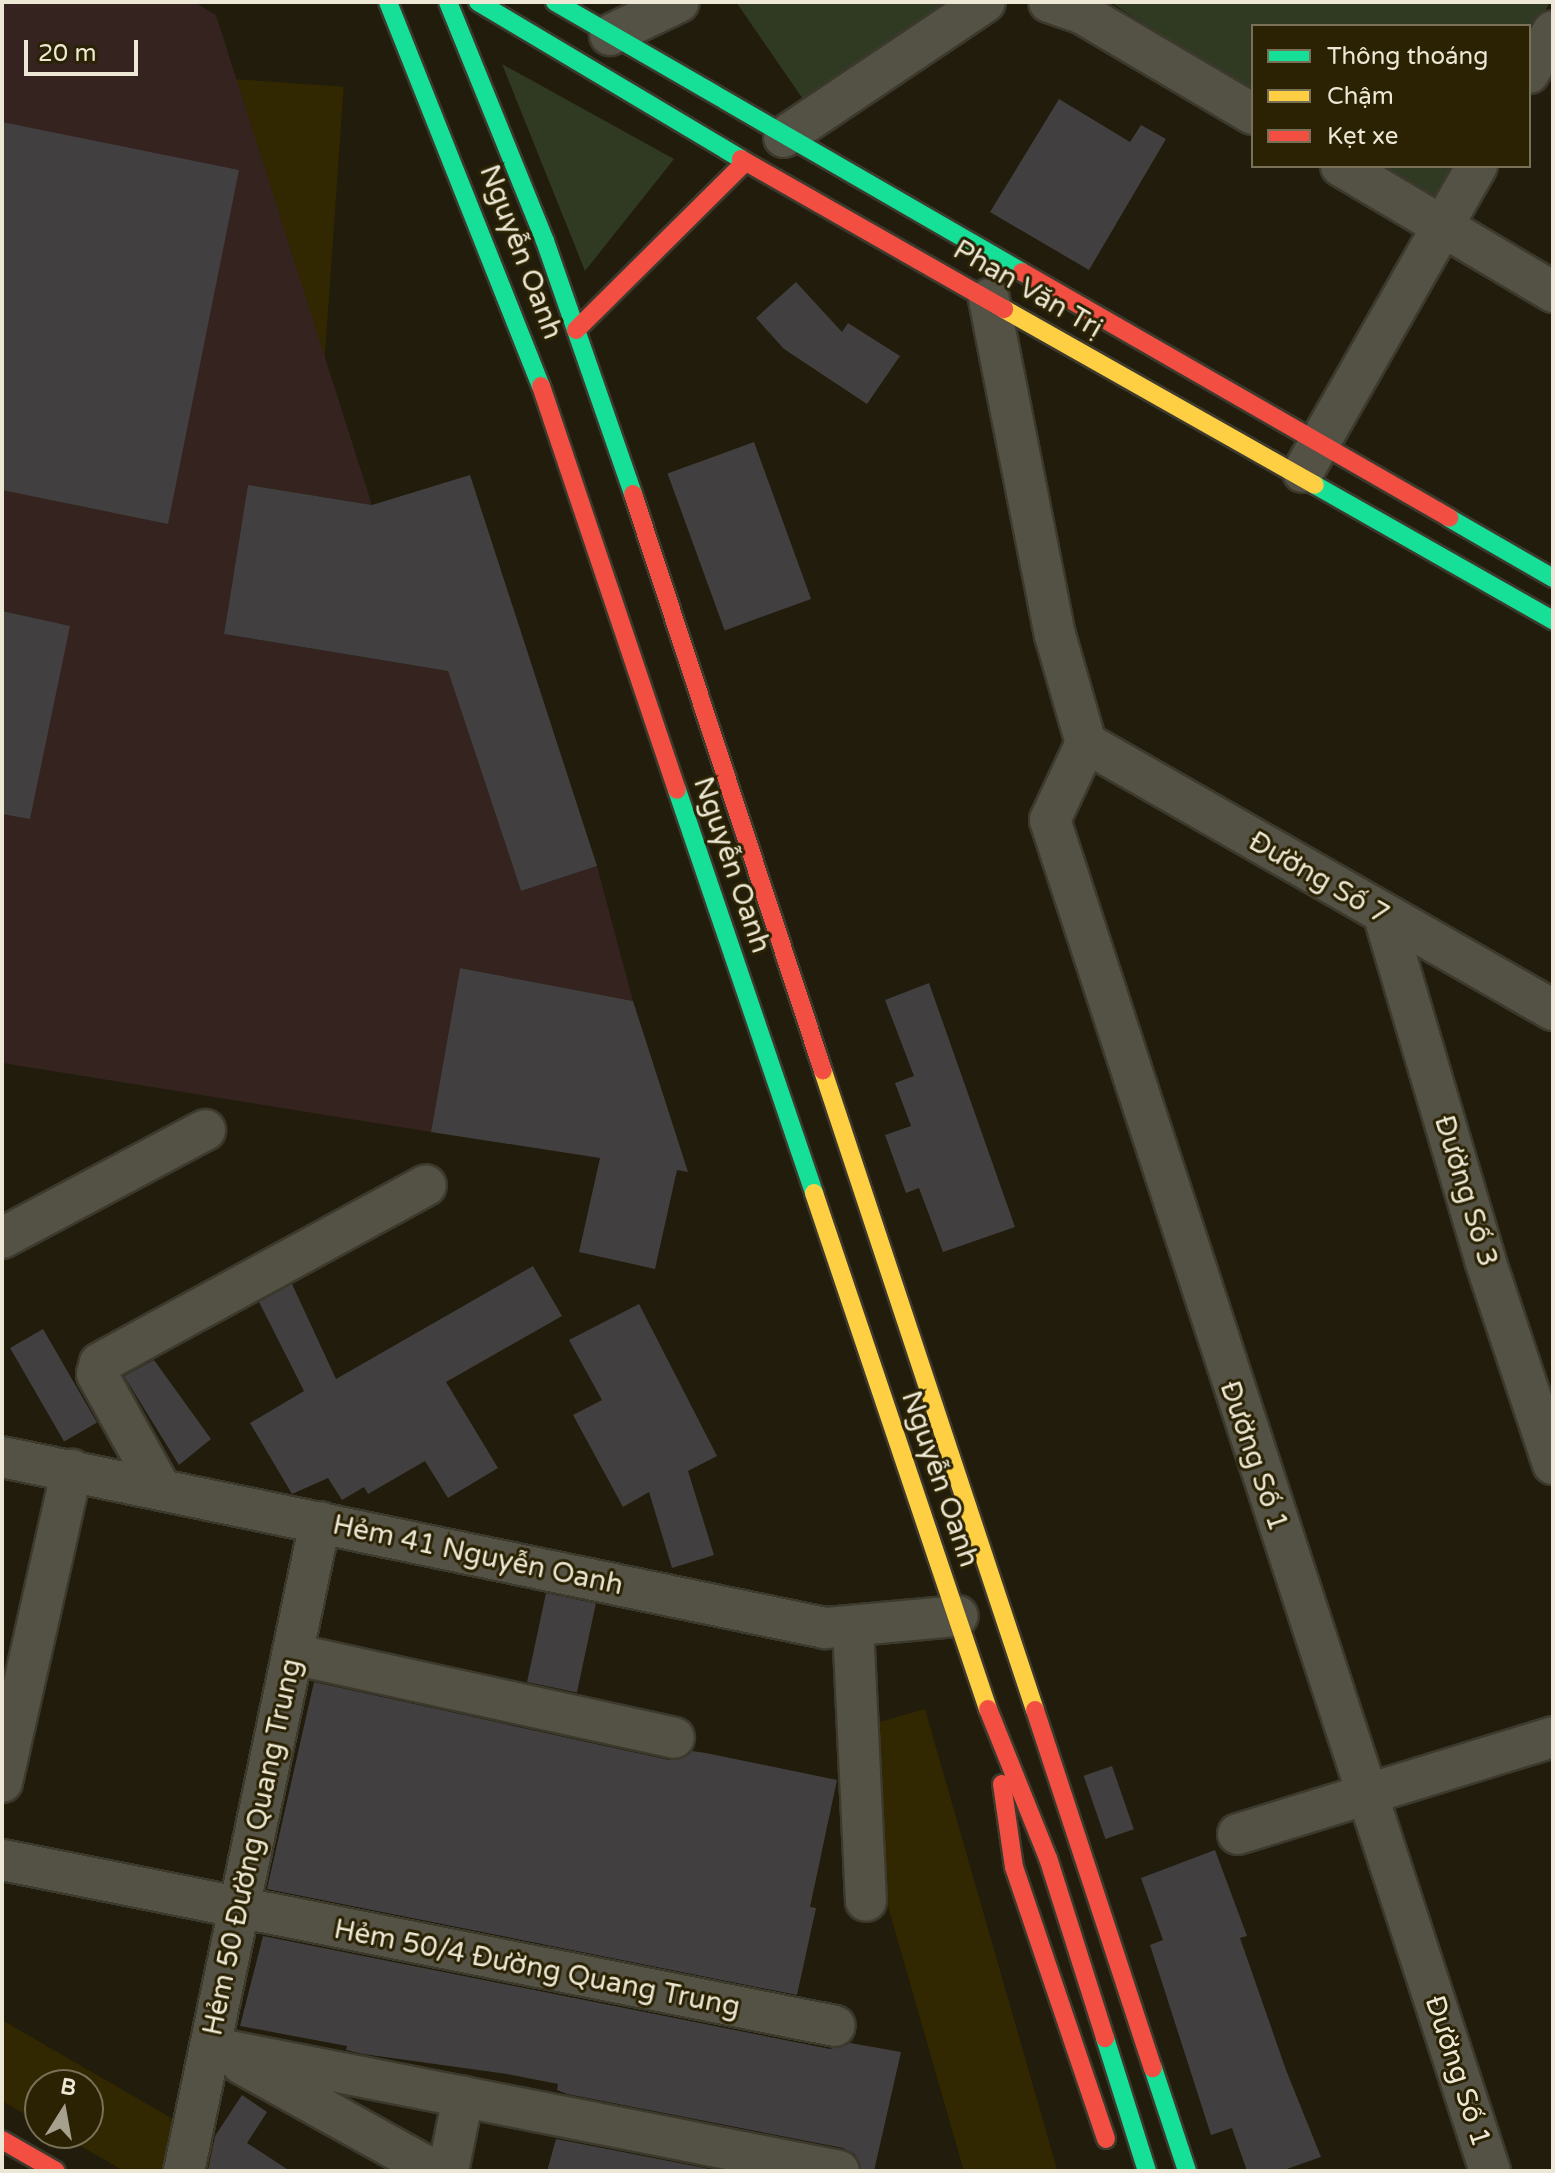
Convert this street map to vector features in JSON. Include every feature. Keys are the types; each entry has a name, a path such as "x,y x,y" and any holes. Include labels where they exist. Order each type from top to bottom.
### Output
{"main road":[{"name":"Nguyễn Oanh","path":"388,2 530,353 1003,1754 1048,1858 1147,2171"},
{"name":"Nguyễn Oanh","path":"448,2 576,330 1187,2171"},
{"name":"Phan Văn Trị","path":"478,2 745,162 989,299 1553,578"},
{"name":"Phan Văn Trị","path":"555,2 784,137 1310,460 1553,620"},
{"path":"576,330 745,162"},
{"name":"Nguyễn Oanh","path":"1046,1743 1099,1839 1208,2171"},
{"name":"Nguyễn Oanh","path":"1003,1754 1004,1816 1014,1867 1112,2157"},
{"path":"2,2140 56,2171"}],"street":[{"path":"610,35 679,2"},
{"path":"784,137 985,2"},
{"path":"1070,6 1251,113"},
{"path":"1531,70 1553,31"},
{"path":"1344,168 1553,292"},
{"path":"1310,460 1476,168"},
{"path":"989,299 1055,635 1086,743"},
{"name":"Đường Số 7","path":"1086,743 1553,1010"},
{"name":"Đường Số 1","path":"1086,743 1050,820 1216,1343 1368,1792 1490,2171"},
{"name":"Đường Số 3","path":"1384,916 1485,1260 1518,1351 1553,1464"},
{"path":"2,1238 205,1130"},
{"path":"159,1486 97,1374 100,1363 426,1185"},
{"path":"1518,1351 1553,1370"},
{"name":"Hẻm 41 Nguyễn Oanh","path":"2,1457 159,1486 825,1628 957,1616"},
{"path":"2,1782 72,1470"},
{"name":"Hẻm 50 Đường Quang Trung","path":"184,2171 320,1522"},
{"path":"853,1626 866,1901"},
{"path":"293,1654 674,1738"},
{"path":"1238,1834 1553,1737"},
{"name":"Hẻm 50/4 Đường Quang Trung","path":"2,1860 239,1910 835,2026"},
{"path":"210,2047 839,2171"},
{"path":"210,2047 435,2171"},
{"path":"448,2171 463,2097"}],"shaded area":[{"path":"2,2 194,2 216,15 372,505 248,485 224,634 448,671 521,891 597,866 633,1001 460,968 431,1132 2,1063"},
{"path":"234,79 344,87 312,534 203,526"},
{"path":"925,1709 1057,2171 964,2171 838,1734"},
{"path":"2,2020 87,2069 24,2069 24,2114 2,2101"},
{"path":"104,2079 263,2171 124,2171 86,2149 104,2149"}],"green space":[{"path":"736,2 955,2 805,102"},
{"path":"1110,2 1550,2 1531,36 1531,24 1251,24 1251,93"},
{"path":"502,64 674,159 585,271"},
{"path":"1367,168 1457,168 1433,211"}],"building":[{"path":"1059,99 1130,142 1141,125 1166,139 1089,270 990,212"},
{"path":"2,122 239,170 168,524 2,490"},
{"path":"796,282 842,332 848,323 900,356 867,404 784,349 756,318"},
{"path":"754,442 811,599 725,630 668,473"},
{"path":"470,475 597,866 521,891 448,671 224,634 248,485 372,505"},
{"path":"2,611 70,626 30,819 2,814"},
{"path":"460,968 633,1001 688,1172 677,1170 655,1269 579,1252 600,1158 431,1132"},
{"path":"929,983 1015,1227 943,1252 919,1188 906,1193 885,1135 911,1126 895,1083 914,1076 885,1000"},
{"path":"533,1266 562,1316 446,1382 498,1468 448,1498 425,1461 368,1494 364,1487 342,1500 328,1478 292,1494 250,1423 304,1391 259,1302 292,1284 336,1379"},
{"path":"639,1304 717,1456 688,1471 714,1555 672,1568 649,1492 623,1507 573,1415 602,1400 569,1340"},
{"path":"43,1329 97,1423 64,1442 10,1348"},
{"path":"154,1360 211,1439 179,1465 124,1376"},
{"path":"546,1593 596,1604 577,1693 527,1682"},
{"path":"314,1682 669,1760 692,1751 837,1780 810,1907 816,1908 797,1995 267,1889"},
{"path":"1112,1766 1134,1829 1105,1839 1084,1776"},
{"path":"1215,1850 1247,1936 1240,1938 1286,2070 1321,2157 1281,2171 1247,2171 1232,2128 1211,2135 1150,1945 1163,1940 1141,1878"},
{"path":"263,1936 830,2049 850,2043 901,2052 874,2171 861,2171 855,2154 843,2148 567,2094 557,2090 558,2084 363,2054 346,2050 347,2046 240,2026"},
{"path":"242,2095 267,2112 247,2143 290,2171 208,2171 215,2136"},
{"path":"556,2139 720,2171 547,2171"}],"traffic: fast":[{"path":"388,2 541,386"},
{"path":"448,2 545,241 633,494"},
{"path":"478,2 741,159"},
{"path":"555,2 1022,272"},
{"path":"1315,485 1553,620"},
{"path":"1449,518 1553,578"},
{"path":"677,790 814,1193"},
{"path":"1105,2038 1147,2171"},
{"path":"1153,2068 1187,2171"}],"traffic: slow":[{"path":"1004,309 1315,485"},
{"path":"823,1071 1035,1710"},
{"path":"814,1193 988,1709"}],"traffic: jam":[{"path":"741,159 1004,309"},
{"path":"576,330 745,162"},
{"path":"1022,272 1449,518"},
{"path":"541,386 677,790"},
{"path":"633,494 823,1071"},
{"path":"988,1709 1048,1858 1105,2038"},
{"path":"1035,1710 1153,2068"},
{"path":"1002,1784 1014,1867 1106,2139"},
{"path":"2,2140 56,2171"}]}
